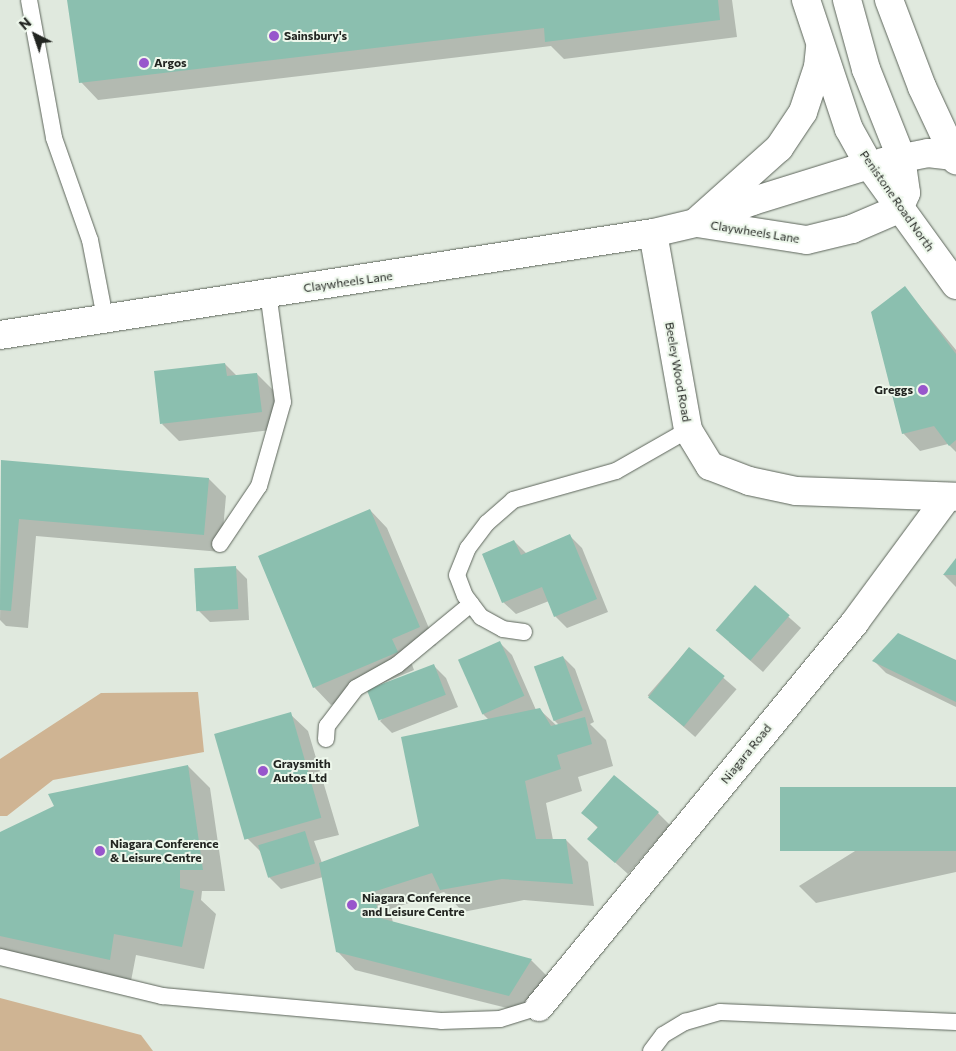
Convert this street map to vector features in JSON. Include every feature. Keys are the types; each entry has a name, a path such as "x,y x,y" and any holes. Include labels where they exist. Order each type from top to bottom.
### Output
{"main road":[{"name":"Penistone Road North","path":"806,0 840,106 869,165 899,209 956,285"},
{"path":"847,0 866,69 901,157 906,193 899,209"},
{"path":"889,0 919,80 955,158"},
{"path":"695,223 779,148 809,95 821,44"},
{"name":"Claywheels Lane","path":"0,335 653,233 695,223 754,201 869,165 901,157 928,153 955,158"},
{"name":"Claywheels Lane","path":"695,223 807,240 852,229 899,209"},
{"name":"Beeley Wood Road","path":"653,233 688,430 710,466 749,481 796,491 952,497"},
{"name":"Niagara Road","path":"538,1006 855,622 952,497"}],"lane":[{"path":"29,0 54,138 90,240 105,318"},
{"path":"220,544 259,486 282,402 268,293"},
{"path":"524,632 503,629 481,617 472,604 458,575 468,548 487,523 513,500 616,471 688,430"},
{"path":"326,739 327,726 356,688 397,665 472,604"},
{"path":"0,957 162,996 441,1021 500,1019 538,1006"},
{"path":"652,1051 663,1035 677,1027 720,1012 956,1022"}],"shaded area":[{"path":"198,692 204,752 53,780 7,816 0,816 0,759 101,693"},
{"path":"0,998 141,1035 153,1051 0,1051"}],"building":[{"name":"Sainsbury's","path":"67,0 718,0 720,20 545,42 544,28 79,83"},
{"name":"Greggs","path":"905,286 956,354 956,440 949,446 934,426 902,434 871,312"},
{"path":"225,363 227,376 257,373 262,412 160,424 154,371"},
{"path":"1,460 209,478 204,535 19,519 11,611 0,610"},
{"path":"370,509 420,627 392,639 398,652 313,688 258,556"},
{"path":"570,534 597,599 554,617 542,587 502,603 482,554 514,540 521,555"},
{"path":"956,558 956,575 943,575"},
{"path":"236,566 238,609 196,611 194,568"},
{"path":"755,585 790,615 750,660 716,630"},
{"path":"898,633 956,660 956,702 872,661"},
{"path":"500,641 524,696 482,715 458,660"},
{"path":"689,647 725,676 684,726 648,698"},
{"path":"563,656 583,711 554,721 534,667"},
{"path":"434,664 446,695 379,721 367,690"},
{"path":"540,708 551,726 585,717 592,744 557,755 561,769 525,781 536,839 566,839 573,884 502,879 440,890 432,873 373,892 380,918 532,959 509,996 336,952 319,863 419,826 401,737"},
{"path":"291,712 321,818 244,840 214,734"},
{"name":"Niagara Conference & Leisure Centre","path":"188,765 203,870 180,870 180,888 194,891 182,947 114,934 110,960 0,936 0,832 54,806 48,794"},
{"path":"614,775 659,812 615,863 587,839 598,827 581,813"},
{"path":"780,787 956,787 956,851 780,851"},
{"path":"305,831 315,864 268,878 258,845"}],"place":[{"name":"Sainsbury's","path":"274,36"},
{"name":"Argos","path":"144,63"},
{"name":"Greggs","path":"923,390"},
{"name":"Graysmith Autos Ltd","path":"263,771"},
{"name":"Niagara Conference & Leisure Centre","path":"100,851"},
{"name":"Niagara Conference and Leisure Centre","path":"352,905"}]}
